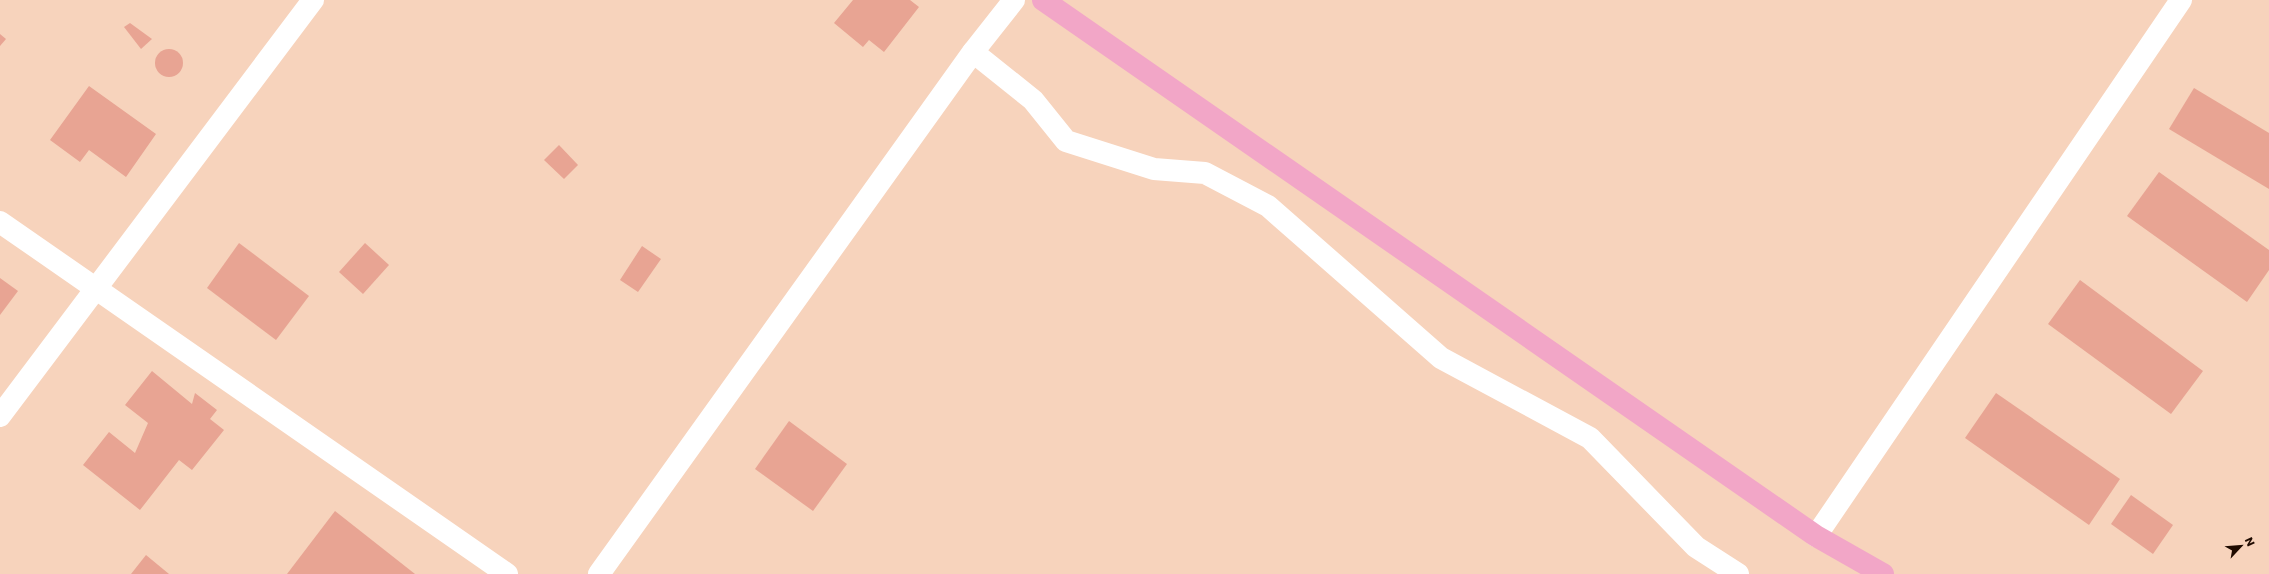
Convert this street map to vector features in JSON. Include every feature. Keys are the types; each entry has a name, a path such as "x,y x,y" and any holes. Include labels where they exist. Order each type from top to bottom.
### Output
{"main road":[{"path":"1043,0 1816,536 1883,574"}],"street":[{"path":"0,416 312,0"},
{"path":"599,574 973,52 1014,0"},
{"path":"1816,536 2181,0"},
{"path":"973,52 1033,100 1066,141 1154,169 1205,173 1268,206 1441,358 1590,438 1696,547 1738,574"},
{"path":"0,222 94,289 507,574"}],"building":[{"path":"853,0 910,0 919,7 884,52 869,40 863,47 834,23"},
{"path":"130,23 152,39 141,49 124,27"},
{"path":"0,34 6,39 0,46"},
{"path":"169,49 179,53 183,63 179,73 169,77 159,73 155,63 159,53"},
{"path":"89,86 156,134 126,177 89,150 80,162 50,140"},
{"path":"2194,88 2269,133 2269,189 2169,129"},
{"path":"559,145 578,165 564,179 544,160"},
{"path":"2159,172 2269,250 2269,270 2247,302 2127,216"},
{"path":"239,243 309,296 276,340 207,288"},
{"path":"365,243 389,265 363,294 339,272"},
{"path":"642,246 661,259 638,292 620,280"},
{"path":"0,278 18,291 0,315"},
{"path":"2080,280 2203,371 2171,414 2048,324"},
{"path":"152,371 192,404 195,393 217,410 210,419 224,430 192,470 179,460 140,510 83,465 109,432 135,453 148,423 125,405"},
{"path":"1996,393 2120,479 2089,525 1965,438"},
{"path":"789,421 847,464 813,511 755,469"},
{"path":"2131,495 2173,525 2153,554 2111,524"},
{"path":"335,511 415,574 287,574"},
{"path":"146,555 169,574 131,574"}]}
